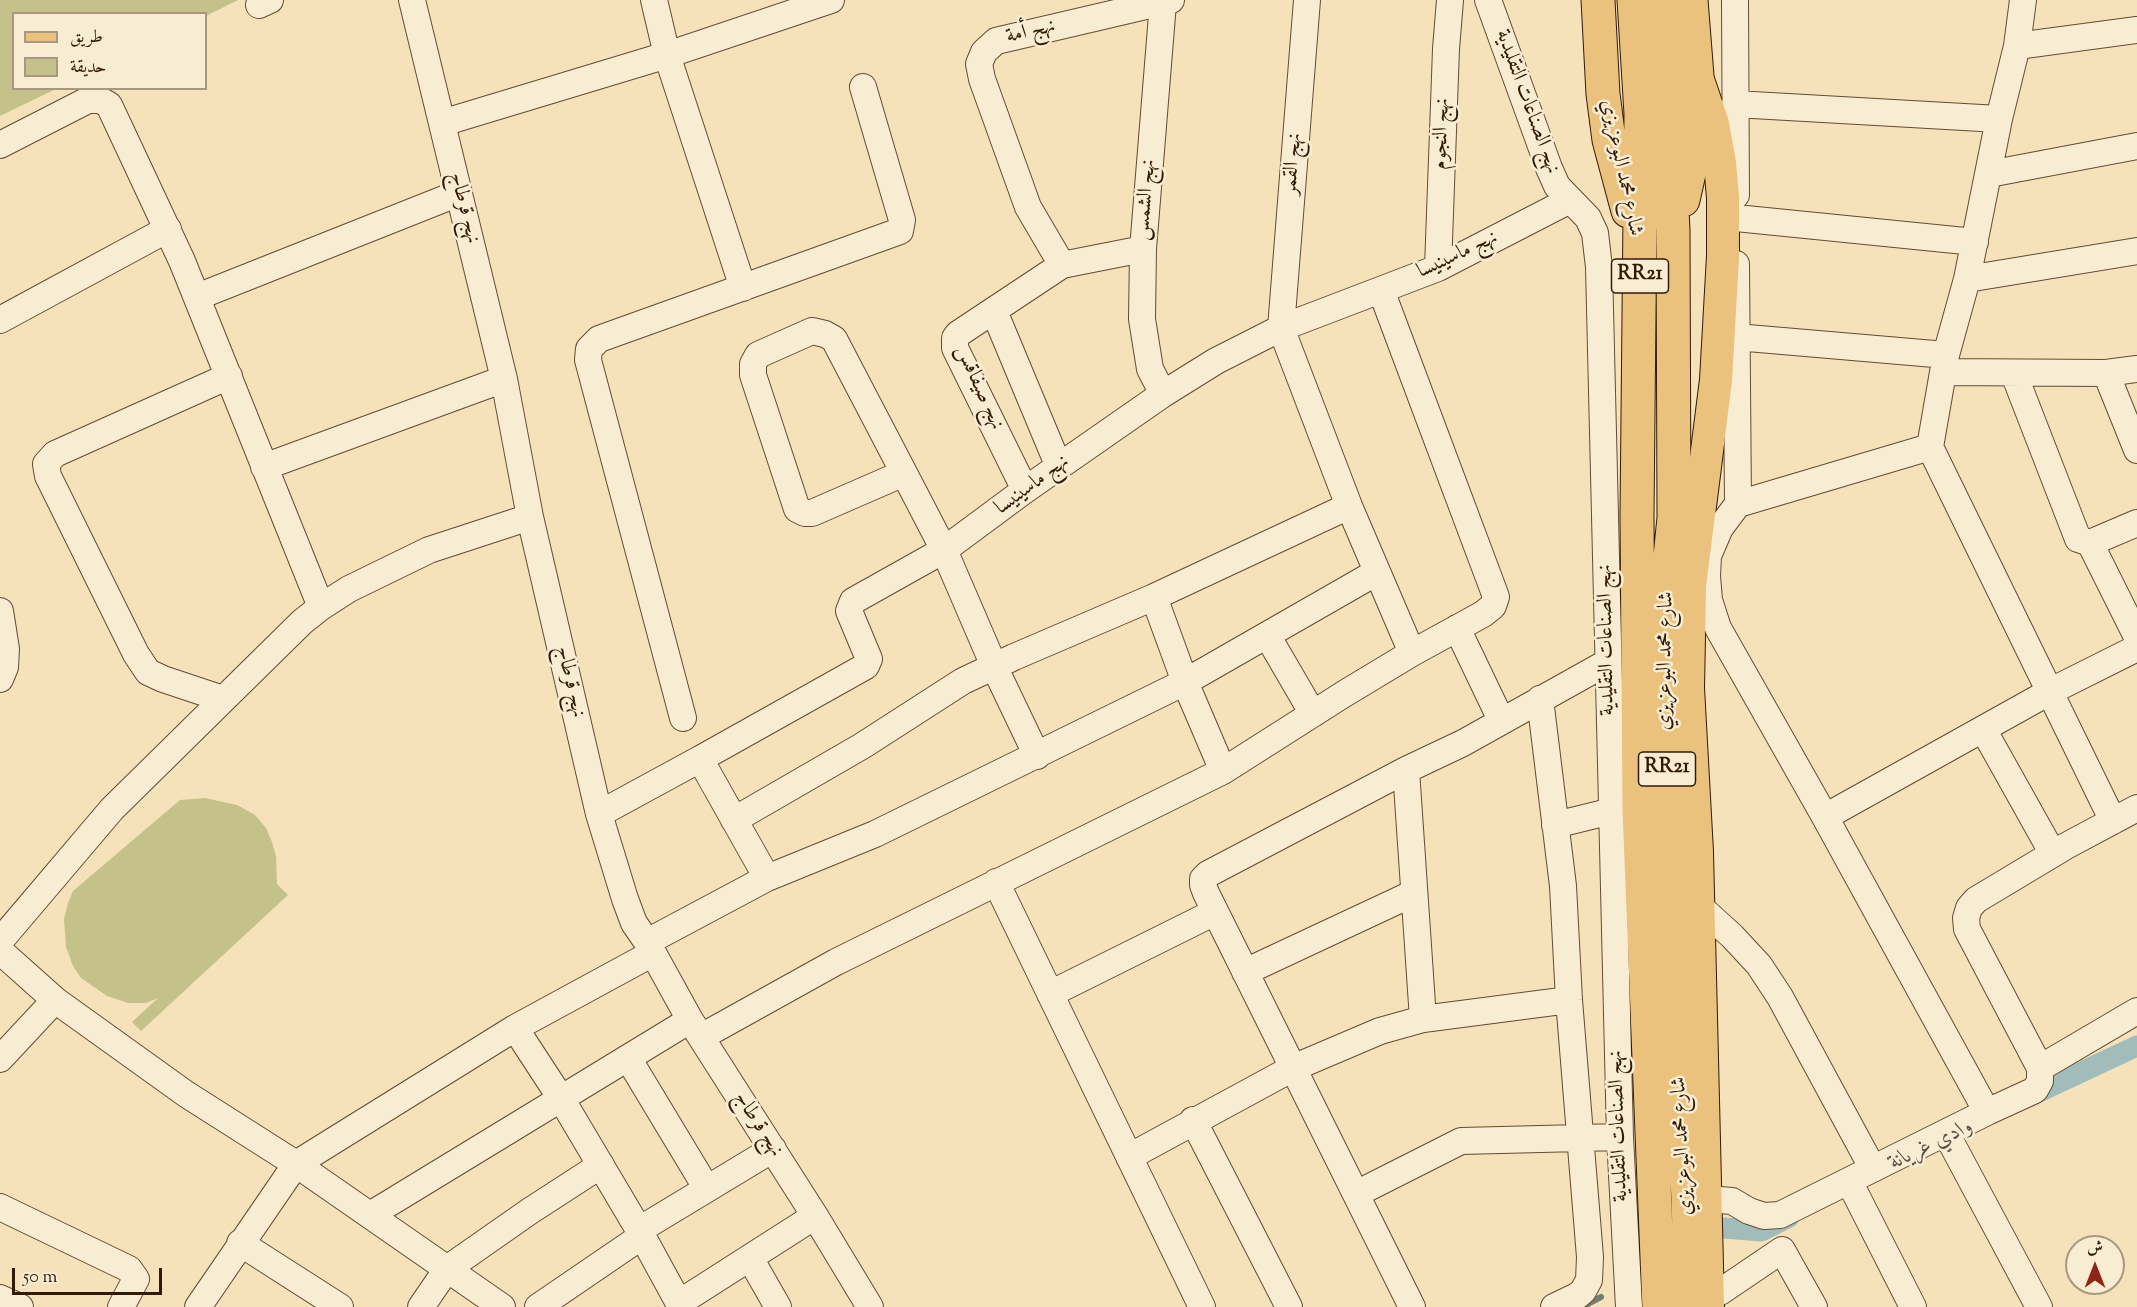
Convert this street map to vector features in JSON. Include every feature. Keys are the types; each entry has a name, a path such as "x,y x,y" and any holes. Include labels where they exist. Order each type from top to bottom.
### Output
{"highway":[{"name":"شارع محمد البوعزيزي","path":"1598,0 1603,94 1609,140 1620,175 1641,263"},
{"name":"شارع محمد البوعزيزي","path":"1634,0 1641,114 1637,504 1639,809 1659,1307"},
{"name":"شارع محمد البوعزيزي","path":"1662,0 1673,230 1674,518 1665,606 1668,804 1686,895 1680,1071 1688,1198 1710,1289 1691,1307"},
{"name":"شارع محمد البوعزيزي","path":"1673,230 1687,187 1696,142 1697,76 1691,0"}],"main road":[{"path":"1697,76 1713,124 1723,198 1723,256 1716,380 1690,585 1688,688 1686,895 1702,1109 1710,1289"}],"street":[{"name":"نهج قرطاج","path":"412,0 504,379 530,517 599,814 634,923 696,1029 870,1307"},
{"path":"654,0 667,55 743,288"},
{"path":"442,123 667,55 831,0"},
{"name":"نهج القمر","path":"1281,328 1307,0"},
{"name":"نهج النجوم","path":"1438,268 1446,49 1450,0"},
{"name":"نهج الصناعات التقليدية","path":"1488,0 1557,186 1588,218 1595,233 1599,267 1620,1137 1629,1307"},
{"path":"1735,0 1738,504"},
{"path":"2024,0 2017,46 1999,119 1967,279 1945,364 1930,447 2113,821"},
{"name":"نهج أمة","path":"1062,265 1028,207 982,79 979,64 984,52 996,41 1167,1"},
{"name":"نهج الشمس","path":"1163,394 1150,369 1145,350 1142,319 1143,249 1167,1"},
{"path":"2017,46 2137,30"},
{"path":"683,718 588,360 589,349 599,339 900,231 902,220 863,87"},
{"path":"0,145 88,100 100,100 109,105 168,229 197,297 321,607"},
{"path":"1735,104 1999,119"},
{"path":"1989,174 2137,146"},
{"path":"197,297 459,193"},
{"name":"نهج ماسينيسا","path":"599,814 866,666 869,658 849,611 853,602 944,550 1025,490 1163,394 1216,361 1281,328 1438,268 1570,200"},
{"path":"1736,218 1975,242"},
{"path":"0,320 168,229"},
{"name":"نهج صيفاقس","path":"1025,490 955,348 955,338 1062,265 1143,249"},
{"path":"1967,279 2137,251"},
{"path":"370,1215 628,1058 696,1029 836,962 1223,771 1412,652 1483,614 1492,606 1496,597 1381,290"},
{"path":"994,311 1059,467"},
{"path":"1281,328 1349,506 1412,652"},
{"path":"904,473 812,513 806,513 797,508 753,375 753,364 758,355 812,331 834,339 904,473 944,550 994,666 1037,756"},
{"path":"1736,337 2014,374 2106,373 2137,369"},
{"path":"2106,373 2137,450"},
{"path":"2014,374 2078,539 2090,543 2137,523"},
{"path":"223,699 148,672 136,654 48,476 46,464 55,454 229,376"},
{"path":"264,467 504,379"},
{"path":"1930,447 1738,504 1720,528 1708,556 1709,600 1718,628 1987,1112"},
{"path":"734,820 862,746 963,681 1154,597 1349,506"},
{"path":"0,941 112,809 302,622 349,589 429,550 530,517"},
{"path":"2090,543 2134,624"},
{"path":"205,1304 240,1244 296,1164 515,1028 767,878 875,834 1185,682 1377,572"},
{"path":"1154,597 1185,682 1223,771"},
{"path":"0,611 6,649 5,667 0,679"},
{"path":"1457,628 1501,720"},
{"path":"1267,635 1313,714"},
{"path":"1825,817 2051,691 2137,648"},
{"path":"1412,1307 1215,912 1203,885 1203,879 1208,873 1406,770 1463,743 1608,663"},
{"path":"1540,699 1563,886 1569,1000 1590,1257 1589,1280 1583,1291 1554,1307"},
{"path":"1983,729 2053,854"},
{"path":"700,759 767,878"},
{"path":"1406,770 1424,1018"},
{"path":"1707,1199 1732,1201 1749,1211 1764,1216 1780,1215 2035,1090 2040,1081 2040,1068 1967,929 1966,918 1969,908 1976,900 2053,854 2137,808"},
{"path":"1555,825 1612,811"},
{"path":"996,882 1202,1307"},
{"path":"1245,972 1414,893"},
{"path":"1686,895 1759,965 1780,997 1873,1169"},
{"path":"1050,994 1215,912"},
{"path":"0,951 55,1000 186,1094 296,1164 502,1307"},
{"path":"0,1059 55,1000"},
{"path":"1129,1156 1293,1068 1380,1031 1424,1018 1569,1000"},
{"path":"2040,1068 2137,1011"},
{"path":"515,1028 562,1100 641,1233 680,1305 815,1216"},
{"path":"628,1058 707,1189"},
{"path":"1193,1120 1289,1307"},
{"path":"1946,1133 2039,1307"},
{"path":"1356,1194 1461,1141 1620,1137"},
{"path":"538,1307 641,1233 773,1149"},
{"path":"420,1307 447,1269 600,1165"},
{"path":"1849,1181 1913,1307"},
{"path":"0,1207 129,1269 136,1279 121,1307"},
{"path":"1780,1215 1782,1250 1815,1307"},
{"path":"240,1244 340,1307"},
{"path":"1710,1289 1782,1250"},
{"path":"750,1258 778,1307"},
{"path":"0,1298 20,1307"}],"green space":[{"path":"0,0 238,0 207,16 207,12 12,12 12,90 54,90 0,116"},
{"path":"205,798 237,805 255,815 266,828 272,842 276,856 277,884 288,895 141,1031 132,1022 158,998 146,1003 128,1003 107,996 81,978 73,966 66,947 64,919 68,903 73,891 180,800"}],"waterway":[{"name":"وادي غريانة","path":"2026,1098 2137,1046"},
{"name":"وادي غريانة","path":"1724,1228 1761,1231 1789,1217"},
{"name":"وادي غريانة","path":"1582,1307 1601,1297"}]}
